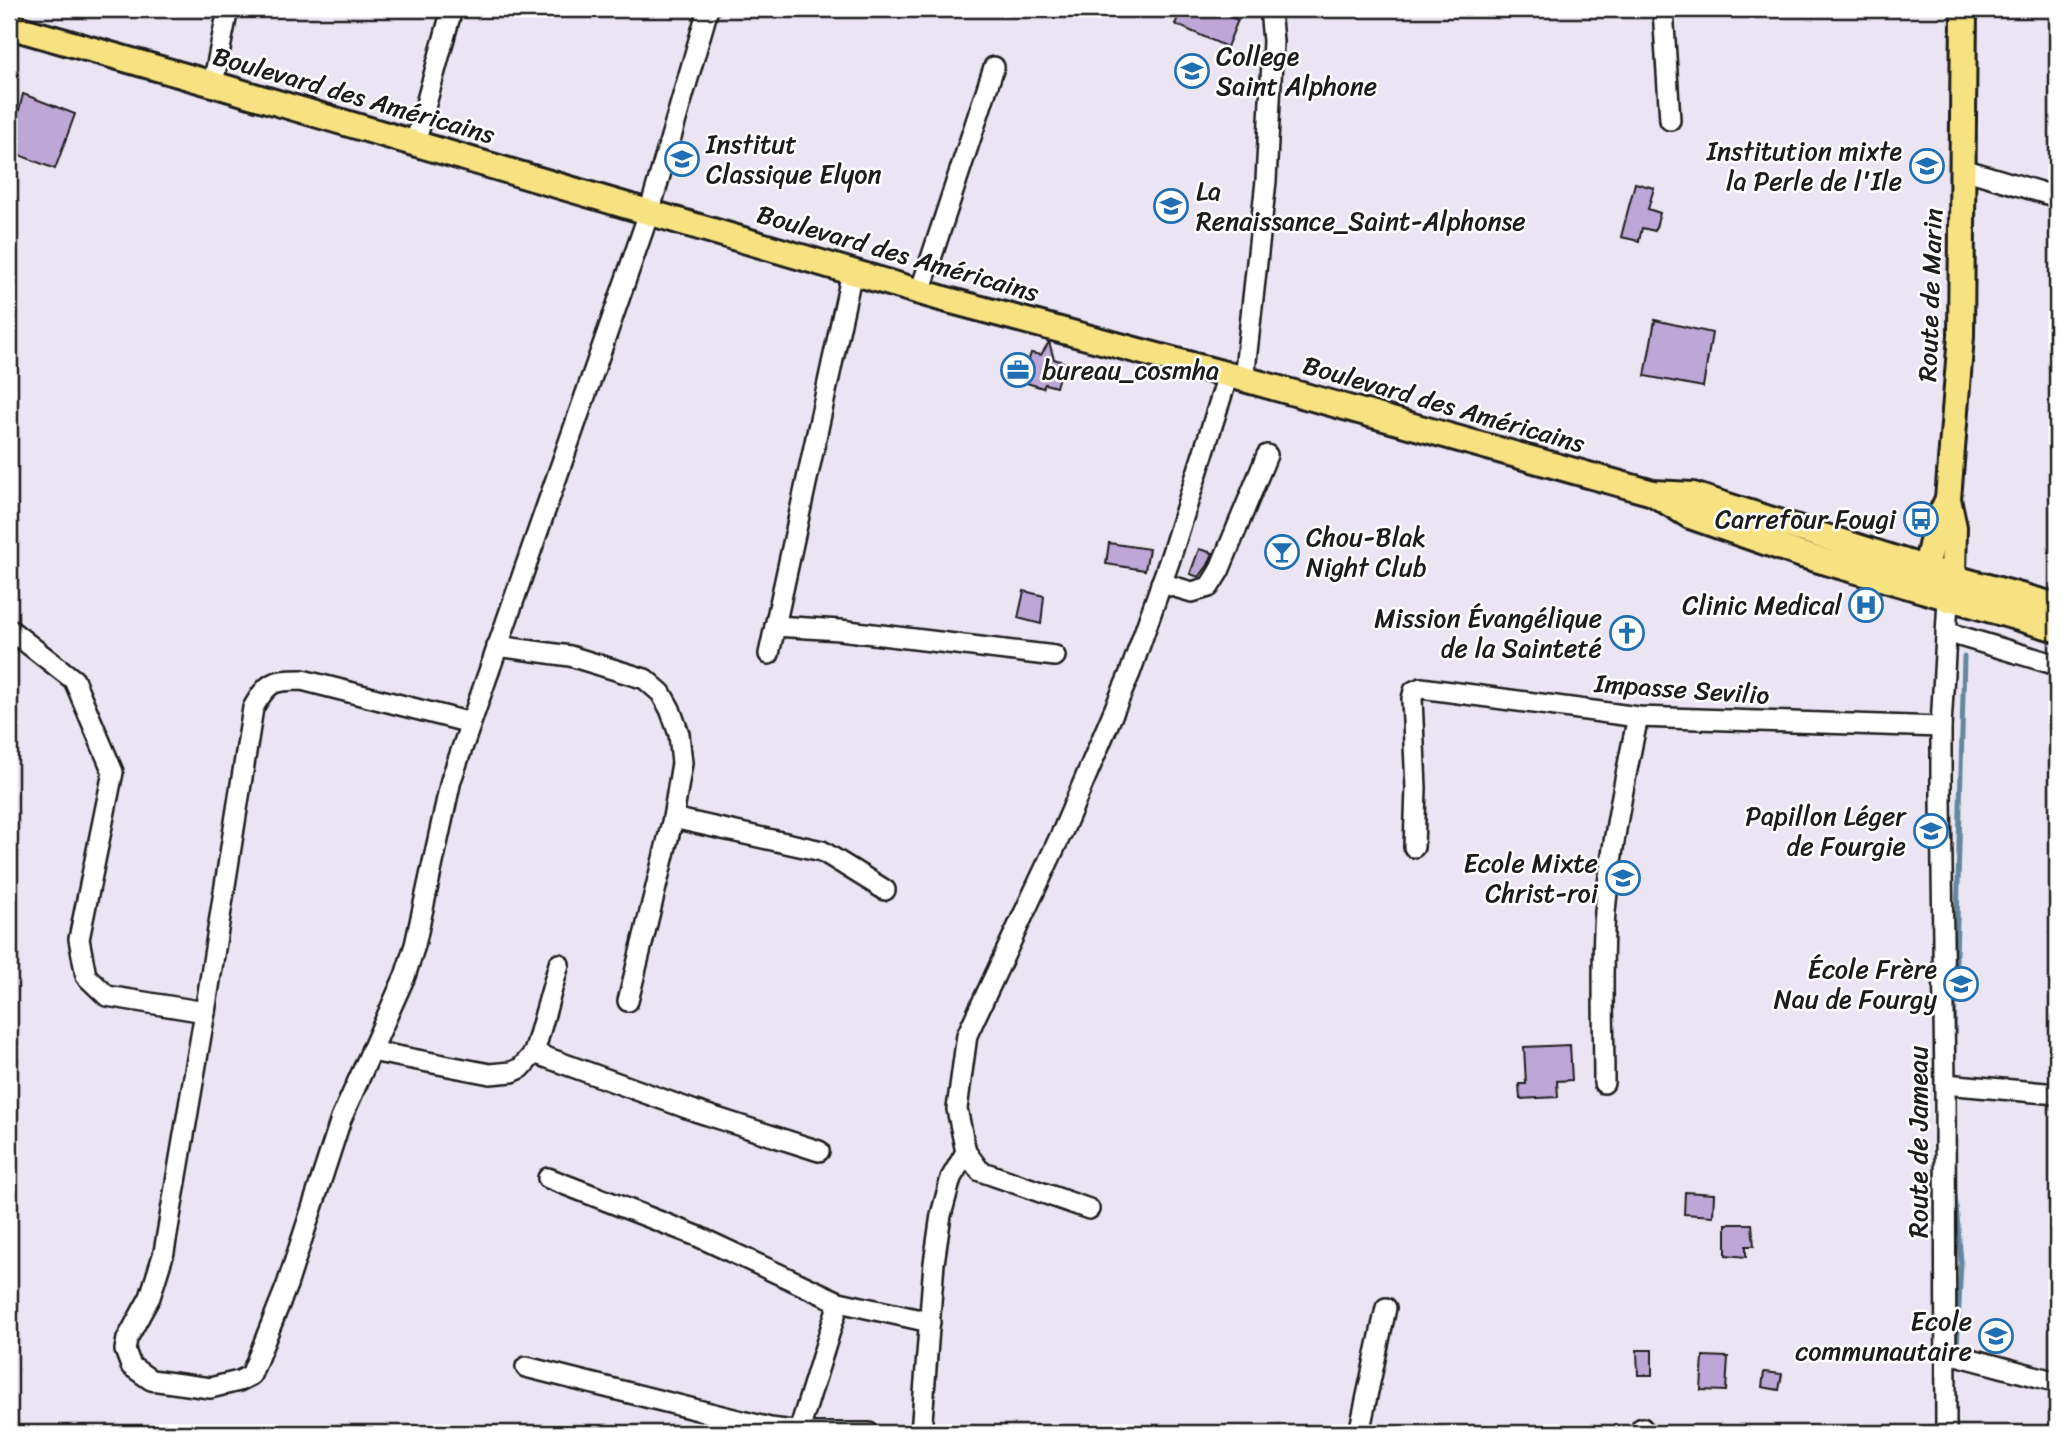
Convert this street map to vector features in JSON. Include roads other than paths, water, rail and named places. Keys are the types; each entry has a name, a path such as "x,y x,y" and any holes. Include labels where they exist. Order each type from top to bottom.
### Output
{"main road":[{"name":"Route de Marin","path":"1948,499 1961,336 1964,9"},
{"name":"Boulevard des Américains","path":"9,26 920,292 1653,493 1690,516 1802,555 1923,579 2057,629"},
{"path":"1923,579 1936,524 1948,499"},
{"path":"1948,499 1954,527 1950,588"},
{"name":"Boulevard des Américains","path":"1950,588 2057,606"}],"street":[{"path":"213,84 228,9"},
{"path":"415,144 452,9"},
{"path":"471,723 302,680 277,680 265,687 253,708 164,1252 150,1297 127,1339 125,1350 131,1366 151,1380 210,1388 251,1375 286,1285 341,1119 405,976 415,945 451,780 471,723 498,646 649,213 708,9"},
{"path":"1089,1209 980,1171 966,1152 957,1109 967,1035 1064,828 1130,673 1236,377 1266,181 1273,41 1270,9"},
{"path":"1663,9 1670,120"},
{"path":"920,292 994,67"},
{"path":"1963,169 2057,197"},
{"path":"769,654 852,272"},
{"path":"1161,583 1192,592 1209,587 1219,571 1267,454"},
{"name":"Route de Jameau","path":"1946,1433 1941,727 1950,588"},
{"path":"775,626 840,630 1055,656"},
{"path":"9,629 74,680 113,772 79,939 86,976 107,996 205,1012"},
{"path":"1946,632 2057,665"},
{"path":"498,646 570,656 645,679 661,693 670,709 679,734 682,763 673,818 628,1001"},
{"name":"Impasse Sevilio","path":"1414,847 1416,788 1412,699 1414,691 1421,688 1638,717 1941,727"},
{"path":"1604,1083 1605,909 1622,787 1638,717"},
{"path":"673,818 822,851 885,890"},
{"path":"371,1051 490,1074 522,1068 534,1054 559,964"},
{"path":"534,1054 819,1151"},
{"path":"1945,1084 2057,1094"},
{"path":"921,1433 934,1263 941,1215 951,1178 966,1152"},
{"path":"548,1178 698,1236 839,1302 930,1322"},
{"path":"799,1431 839,1302"},
{"path":"1359,1433 1386,1308"},
{"path":"1945,1352 2057,1382"},
{"path":"526,1367 770,1428 869,1433"}],"waterway":[{"path":"1954,1035 1964,657"},
{"path":"1955,1195 1961,1261 1957,1349"},
{"path":"1955,1414 1956,1433"}],"place":[{"name":"College Saint Alphone","path":"1192,71"},
{"name":"Institut Classique Elyon","path":"682,159"},
{"name":"Institution mixte la Perle de l'Ile","path":"1927,166"},
{"name":"La Renaissance_Saint-Alphonse","path":"1171,206"},
{"name":"bureau_cosmha","path":"1018,370"},
{"name":"Carrefour Fougi","path":"1921,519"},
{"name":"Chou-Blak Night Club","path":"1282,552"},
{"name":"Clinic Medical","path":"1866,605"},
{"name":"Mission Évangélique de la Sainteté","path":"1627,633"},
{"name":"Papillon Léger de Fourgie","path":"1931,831"},
{"name":"Ecole Mixte Christ-roi","path":"1623,878"},
{"name":"École Frère Nau de Fourgy","path":"1961,984"},
{"name":"Ecole communautaire","path":"1996,1336"}]}
